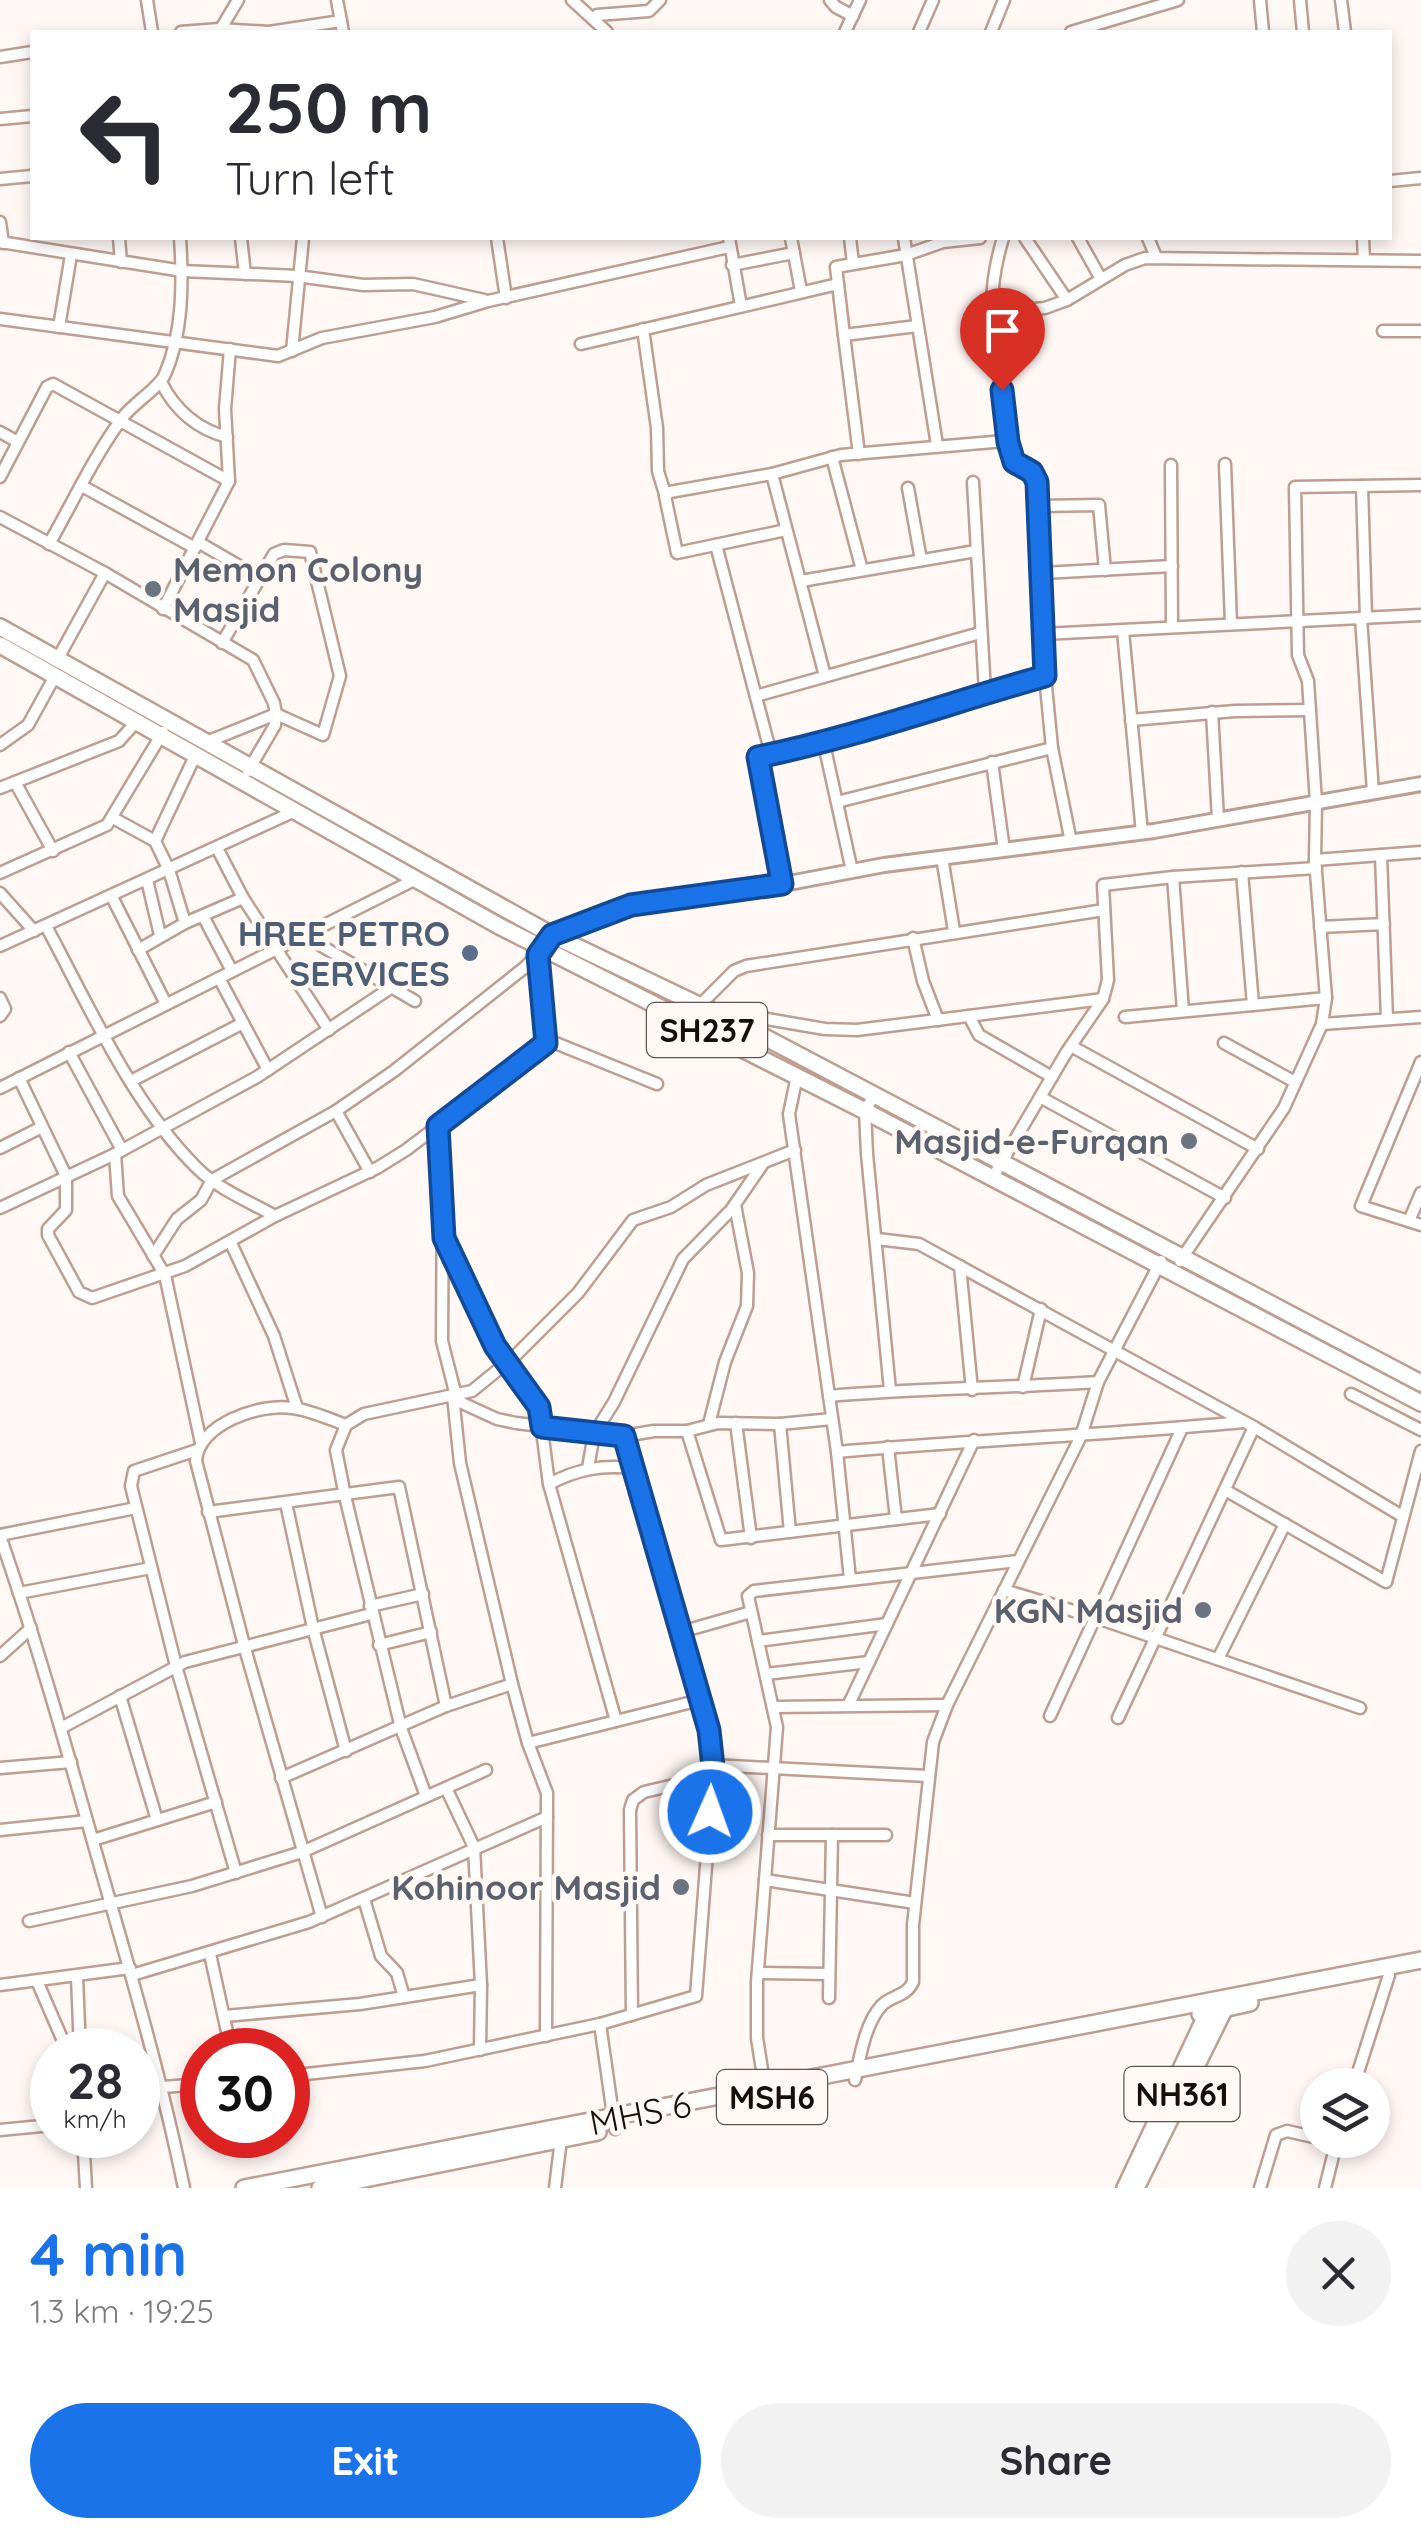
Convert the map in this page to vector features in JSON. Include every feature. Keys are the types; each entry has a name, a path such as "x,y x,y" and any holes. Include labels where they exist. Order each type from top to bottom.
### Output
{"main road":[{"name":"SH237","path":"0,627 137,722 165,729"},
{"name":"SH237","path":"0,645 56,668 545,946 700,1006 749,1030 874,1095 998,1170 1170,1261 1421,1384"},
{"name":"SH237","path":"246,775 296,811 416,879 797,1076 998,1170"},
{"name":"SH237","path":"1170,1261 1421,1404"},
{"path":"1218,2005 1421,1960"},
{"path":"1218,2005 1421,1968"},
{"name":"MSH6","path":"320,2188 561,2139 614,2124 1218,2005"},
{"path":"1125,2188 1218,2005"},
{"name":"NH361","path":"1136,2188 1218,2005"},
{"name":"MHS 6","path":"244,2188 614,2124 765,2089 856,2076"}],"street":[{"path":"147,0 152,30"},
{"path":"220,30 238,0"},
{"path":"299,30 342,27 337,0"},
{"path":"572,0 605,30"},
{"path":"596,18 600,0"},
{"path":"596,18 649,11 660,0"},
{"path":"830,0 852,16"},
{"path":"848,30 860,0"},
{"path":"919,30 933,0"},
{"path":"1089,30 1178,0"},
{"path":"1260,0 1263,30"},
{"path":"1300,0 1303,30"},
{"path":"1341,0 1345,30"},
{"path":"992,30 1001,1"},
{"path":"0,57 30,52"},
{"path":"0,119 30,116"},
{"path":"0,178 30,176"},
{"path":"1392,181 1421,178"},
{"path":"0,222 2,242 70,254 182,271 297,276 364,285 413,284 488,301"},
{"path":"120,240 122,262"},
{"path":"49,544 121,420 139,398 161,382 176,341 182,271 180,240"},
{"path":"242,240 245,274"},
{"path":"292,351 302,240"},
{"path":"497,240 506,298"},
{"path":"791,240 800,292"},
{"path":"850,240 854,264"},
{"path":"904,240 937,444"},
{"path":"859,454 836,267 962,240"},
{"path":"1002,240 992,273 991,314 1008,442 1014,462 1036,476 1045,676 1052,748 1071,842"},
{"path":"1026,240 1067,300"},
{"path":"1079,240 1101,279"},
{"path":"1149,240 1156,257"},
{"path":"1363,240 1364,260"},
{"path":"0,319 278,356 322,338 435,316 729,242 741,306"},
{"path":"59,327 70,254"},
{"path":"732,265 794,254"},
{"path":"991,314 1045,308 1067,300 1125,265 1156,257 1421,261"},
{"path":"580,344 838,284"},
{"path":"844,336 917,326"},
{"path":"643,329 657,428 658,471 676,553 786,530"},
{"path":"1383,331 1421,331"},
{"path":"163,609 229,481 226,400 230,349"},
{"path":"161,382 184,414 199,426 227,438"},
{"path":"0,477 50,384 229,481"},
{"path":"0,432 18,442"},
{"path":"665,494 772,474 832,457 937,444 1008,442"},
{"path":"832,457 862,570"},
{"path":"1172,464 1172,626"},
{"path":"1225,464 1231,624"},
{"path":"772,474 825,676"},
{"path":"972,482 985,692"},
{"path":"856,2076 876,2013 883,2004 911,1988 928,1776 933,1742 946,1705 1080,1436 1098,1382 1115,1349 1170,1261 1225,1198 1258,1149 1322,1024 1326,998 1316,864 1316,802 1308,681 1298,655 1295,487 1421,485"},
{"path":"82,486 260,578"},
{"path":"1362,486 1373,792"},
{"path":"908,488 921,560"},
{"path":"1039,506 1099,505 1105,570"},
{"path":"0,517 105,573 258,666 276,714 274,725 246,775"},
{"path":"716,545 770,754"},
{"path":"802,581 976,551"},
{"path":"155,841 200,749 276,714 324,735 340,676 310,552 278,552 222,642"},
{"path":"1043,573 1172,566"},
{"path":"0,745 28,725 105,573"},
{"path":"1043,634 1421,614"},
{"path":"1123,631 1142,833"},
{"path":"756,696 980,633"},
{"path":"782,884 758,757 824,744 1045,676"},
{"path":"1131,720 1212,712 1310,710"},
{"path":"1212,712 1218,819"},
{"path":"0,788 118,741 137,722"},
{"path":"0,874 102,829 165,729"},
{"path":"824,744 852,871"},
{"path":"837,802 1052,748"},
{"path":"992,762 1004,850"},
{"path":"15,782 53,852"},
{"path":"154,1256 177,1219 201,1200 212,1180 336,1110 394,1071 545,946 631,905 942,857 1142,833 1421,784"},
{"path":"0,946 296,811"},
{"path":"112,818 155,841 169,870 185,923"},
{"path":"217,848 243,898 330,1030"},
{"path":"998,1170 1103,999 1108,980 1102,885 1421,852"},
{"path":"1382,854 1387,1020"},
{"path":"942,857 954,931"},
{"path":"1242,872 1252,1005"},
{"path":"1173,877 1183,1012"},
{"path":"0,1088 416,879"},
{"path":"148,880 160,936"},
{"path":"0,893 40,929 131,1081 197,1168 276,1216"},
{"path":"112,897 166,1004"},
{"path":"138,950 185,923 243,898"},
{"path":"700,1006 734,971 746,966 1104,910"},
{"path":"203,916 232,971"},
{"path":"1320,927 1384,924"},
{"path":"303,936 415,1001"},
{"path":"912,938 938,1020"},
{"path":"19,1078 66,1176 66,1210 47,1232 79,1292 92,1298 165,1275 392,1160 544,1046 548,1040 545,946"},
{"path":"219,978 268,1070"},
{"path":"0,1208 118,1152 268,1070 392,988"},
{"path":"0,998 6,1009 0,1016"},
{"path":"1126,1017 1326,998"},
{"path":"749,1030 757,1022 768,1020 838,1030 1103,999"},
{"path":"969,1016 979,1035 1052,1077"},
{"path":"1322,1024 1421,1017"},
{"path":"131,1081 243,1023"},
{"path":"548,1040 656,1084"},
{"path":"1224,1042 1295,1082"},
{"path":"1071,1046 1258,1149"},
{"path":"69,1052 118,1152 118,1196 165,1275 199,1446 197,1471 322,1917"},
{"path":"1421,1062 1361,1206 1415,1223 1421,1193"},
{"path":"797,1076 789,1104 850,1578"},
{"path":"874,1095 865,1110 890,1390"},
{"path":"1040,1097 1225,1198"},
{"path":"336,1110 370,1172"},
{"path":"0,1148 42,1126"},
{"path":"438,1126 444,1238 442,1341 454,1396 457,1450 512,1684 528,1744 547,1792 546,2036"},
{"path":"426,1796 401,1728 345,1496 336,1450 346,1425 364,1414 472,1391 506,1364 578,1293 632,1220 671,1207 706,1185 795,1150"},
{"path":"588,1468 594,1434 614,1402 683,1258 735,1204 762,1164"},
{"path":"709,1424 725,1362 747,1306 748,1273 735,1204"},
{"path":"444,1238 483,1325 506,1364 539,1407 549,1484 616,1721"},
{"path":"877,1240 920,1244 1249,1424 1402,1516"},
{"path":"230,1241 274,1336 297,1408"},
{"path":"960,1266 972,1390"},
{"path":"1023,1387 1041,1310"},
{"path":"829,1396 1098,1382"},
{"path":"1352,1394 1421,1430"},
{"path":"454,1396 497,1419 624,1436 687,1431 709,1424 832,1419"},
{"path":"236,1873 151,1568 131,1486 134,1471 199,1446 220,1427 254,1412 297,1408 346,1425"},
{"path":"736,1423 751,1538"},
{"path":"780,1424 790,1532"},
{"path":"836,1452 1249,1424"},
{"path":"1118,1718 1225,1490 1249,1424"},
{"path":"1050,1716 1182,1428"},
{"path":"687,1431 719,1538 724,1541 940,1514"},
{"path":"310,2074 425,2061 480,2050 600,2024 696,1996 713,1770 709,1730 624,1436"},
{"path":"849,1704 974,1440"},
{"path":"888,1447 896,1519"},
{"path":"1225,1490 1386,1582 1421,1452"},
{"path":"549,1484 588,1468 633,1468"},
{"path":"208,1512 399,1487 446,1706"},
{"path":"286,1503 313,1628 346,1751"},
{"path":"136,1508 0,1535 131,1971 163,2087 184,2188"},
{"path":"1218,1659 1285,1524"},
{"path":"765,2089 757,2038 758,1973 777,1738 774,1707 748,1596 754,1591 850,1578 1018,1561"},
{"path":"20,1593 151,1568"},
{"path":"1004,1590 1360,1708"},
{"path":"61,1728 176,1666 423,1594"},
{"path":"681,1632 751,1612"},
{"path":"758,1640 887,1624"},
{"path":"0,1656 31,1628"},
{"path":"380,1645 431,1632"},
{"path":"766,1674 870,1662"},
{"path":"281,1778 446,1706 512,1684"},
{"path":"120,1696 157,1820"},
{"path":"528,1744 700,1700"},
{"path":"774,1707 946,1705"},
{"path":"0,1768 71,1762"},
{"path":"29,1921 236,1873 302,1852 486,1770"},
{"path":"632,2015 632,1800 644,1792 713,1770 928,1776"},
{"path":"446,1788 474,1847 480,2050"},
{"path":"92,1840 216,1802"},
{"path":"0,1985 131,1971 210,1954 322,1917 547,1817"},
{"path":"0,1830 87,1821"},
{"path":"768,1835 886,1835"},
{"path":"829,1998 832,1835"},
{"path":"764,1880 915,1903"},
{"path":"364,1899 382,1956 396,1973 404,1997"},
{"path":"210,1954 226,2028"},
{"path":"758,1973 829,1974"},
{"path":"1359,2068 1389,1975"},
{"path":"78,1977 79,2028"},
{"path":"37,1982 57,2028"},
{"path":"224,2016 481,1985"},
{"path":"600,2024 614,2124"},
{"path":"163,2087 180,2086"},
{"path":"0,2130 30,2127"},
{"path":"1260,2188 1276,2135 1287,2131 1300,2134"},
{"path":"555,2188 561,2139"},
{"path":"84,2158 86,2188"},
{"path":"1325,2188 1328,2158"}],"place":[{"name":"Memon Colony Masjid","path":"153,589"},
{"name":"HREE PETRO SERVICES","path":"470,953"},
{"name":"Masjid-e-Furqan","path":"1189,1141"},
{"name":"KGN Masjid","path":"1203,1610"},
{"name":"Kohinoor Masjid","path":"681,1887"}],"route":[{"path":"710,1812 714,1776 709,1730 624,1436 542,1427 536,1401 506,1364 483,1325 444,1238 438,1126 548,1040 538,955 552,935 631,905 782,884 758,757 824,744 1045,676 1037,482 1032,472 1014,462 1002,390"}]}
